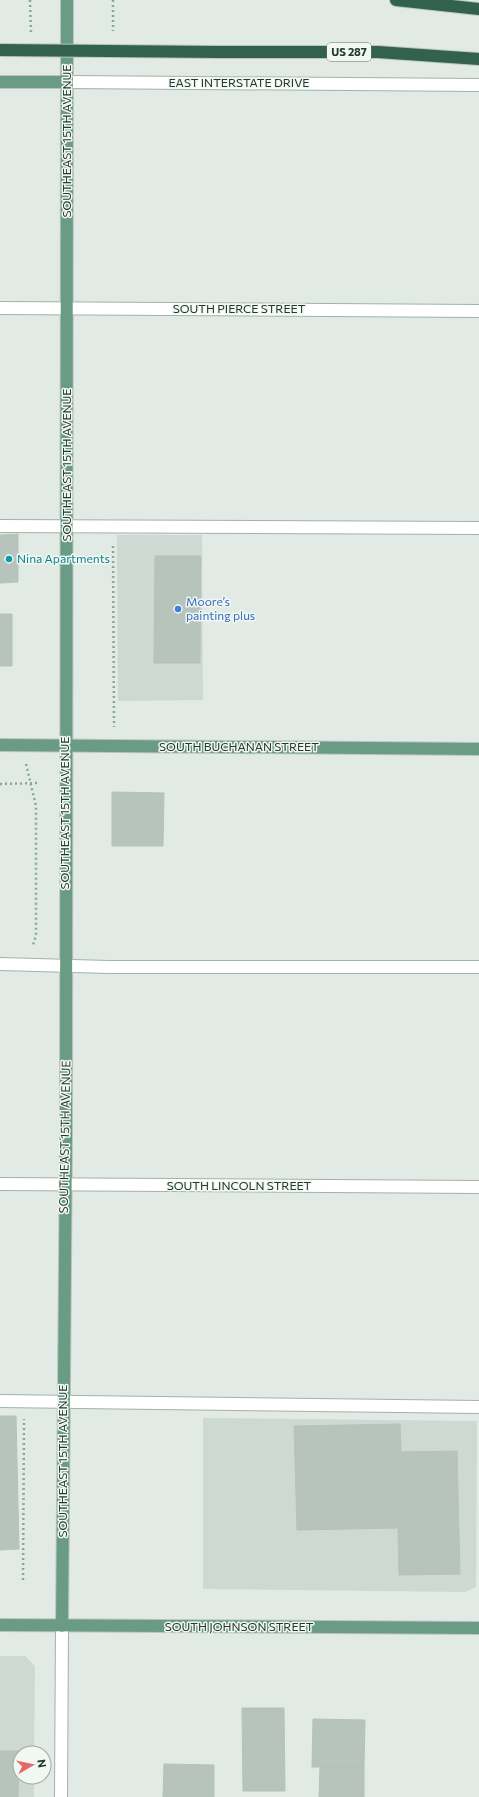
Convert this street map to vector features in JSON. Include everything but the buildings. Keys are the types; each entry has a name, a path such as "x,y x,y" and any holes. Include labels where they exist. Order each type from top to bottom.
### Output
{"highway":[{"path":"396,0 479,9"},
{"path":"454,6 479,14"},
{"name":"US 287","path":"0,50 378,52 479,59"}],"main road":[{"name":"SOUTHEAST 15TH AVENUE","path":"62,1626 68,308 66,0"},
{"name":"EAST INTERSTATE DRIVE","path":"0,82 67,82"},
{"name":"SOUTH BUCHANAN STREET","path":"0,745 479,749"},
{"name":"SOUTH JOHNSON STREET","path":"0,1625 479,1628"}],"street":[{"name":"EAST INTERSTATE DRIVE","path":"67,82 479,85"},
{"name":"SOUTH PIERCE STREET","path":"0,308 479,311"},
{"path":"0,526 66,525 479,528"},
{"path":"0,964 66,966 479,968"},
{"name":"SOUTH LINCOLN STREET","path":"0,1184 479,1187"},
{"path":"0,1401 479,1407"},
{"path":"61,1797 62,1626"}],"path":[{"path":"113,526 114,728"},
{"path":"26,764 36,806 36,935 26,965"},
{"path":"0,784 38,783"},
{"path":"23,1580 24,1401"}],"shaded area":[{"path":"117,535 202,535 203,700 118,701"},
{"path":"203,1418 477,1421 476,1587 465,1592 203,1589"},
{"path":"0,1656 25,1656 35,1666 34,1745 12,1745 12,1785 34,1785 34,1797 0,1797"}],"place":[{"name":"Nina Apartments","path":"9,559"},
{"name":"Moore’s painting plus","path":"178,609"}]}
